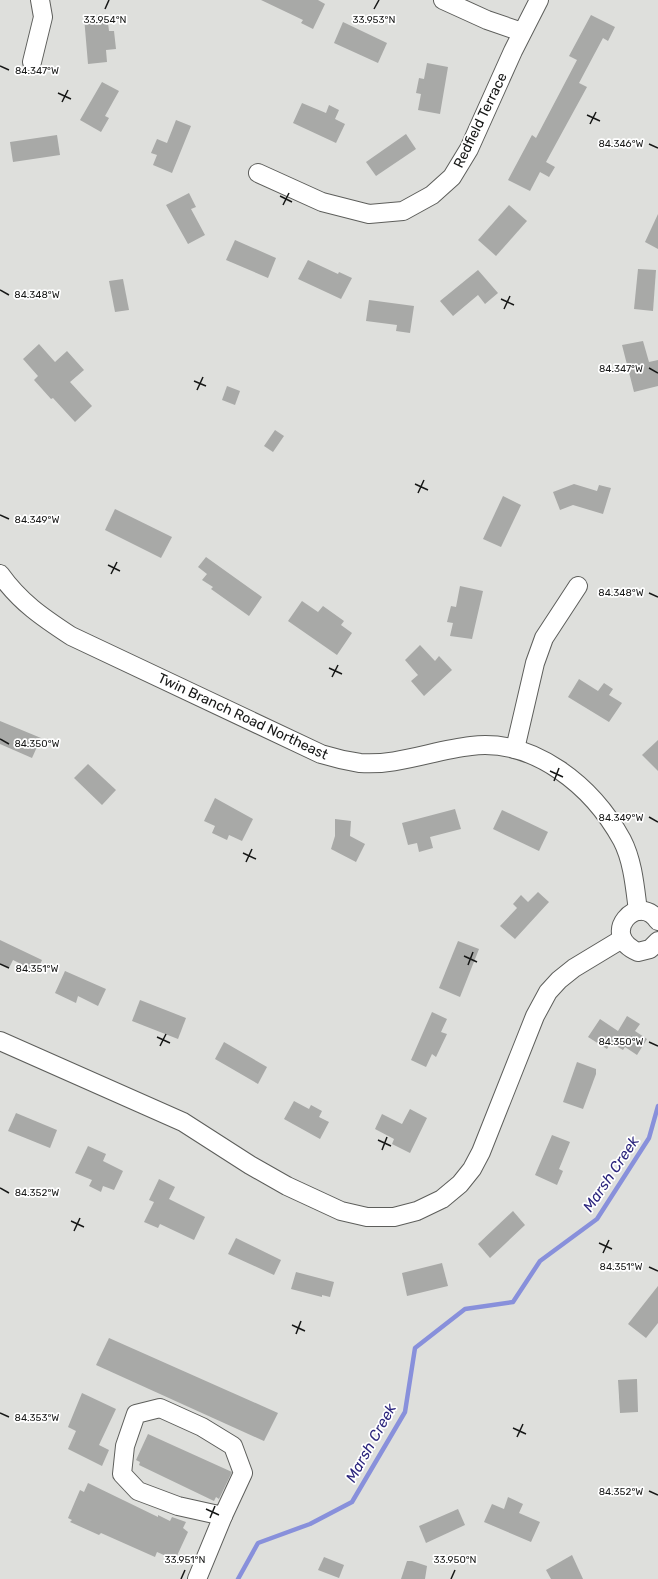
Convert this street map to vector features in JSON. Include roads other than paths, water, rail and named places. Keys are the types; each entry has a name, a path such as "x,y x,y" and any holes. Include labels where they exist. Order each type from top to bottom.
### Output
{"street":[{"path":"32,62 43,17 40,0"},
{"path":"443,0 487,20 522,32"},
{"name":"Redfield Terrace","path":"258,173 322,202 369,214 403,211 432,195 452,177 469,149 522,32 539,0"},
{"name":"Twin Branch Road Northeast","path":"0,574 10,587 38,614 71,636 322,754 337,759 360,763 384,762 472,745 494,746 515,750 538,758 561,771 580,786 599,805 622,841 635,885 638,911"},
{"path":"515,750 535,663 544,638 578,586"},
{"path":"658,921 649,913 638,911 630,914 623,921 620,932 626,945 638,952 650,949 658,942"},
{"path":"0,1041 183,1122 250,1165 287,1186 341,1211 367,1217 394,1217 417,1211 442,1199 460,1184 472,1169 482,1152 535,1016 548,992 559,980 574,968 622,939"},
{"path":"197,1579 223,1516 243,1473 233,1446 202,1428 160,1408 136,1414 125,1446 122,1474 138,1491 178,1506 223,1516"}],"waterway":[{"name":"Marsh Creek","path":"238,1579 258,1543 310,1524 352,1502 405,1412 415,1348 465,1309 513,1302 540,1261 597,1219 649,1138 658,1106"}]}
